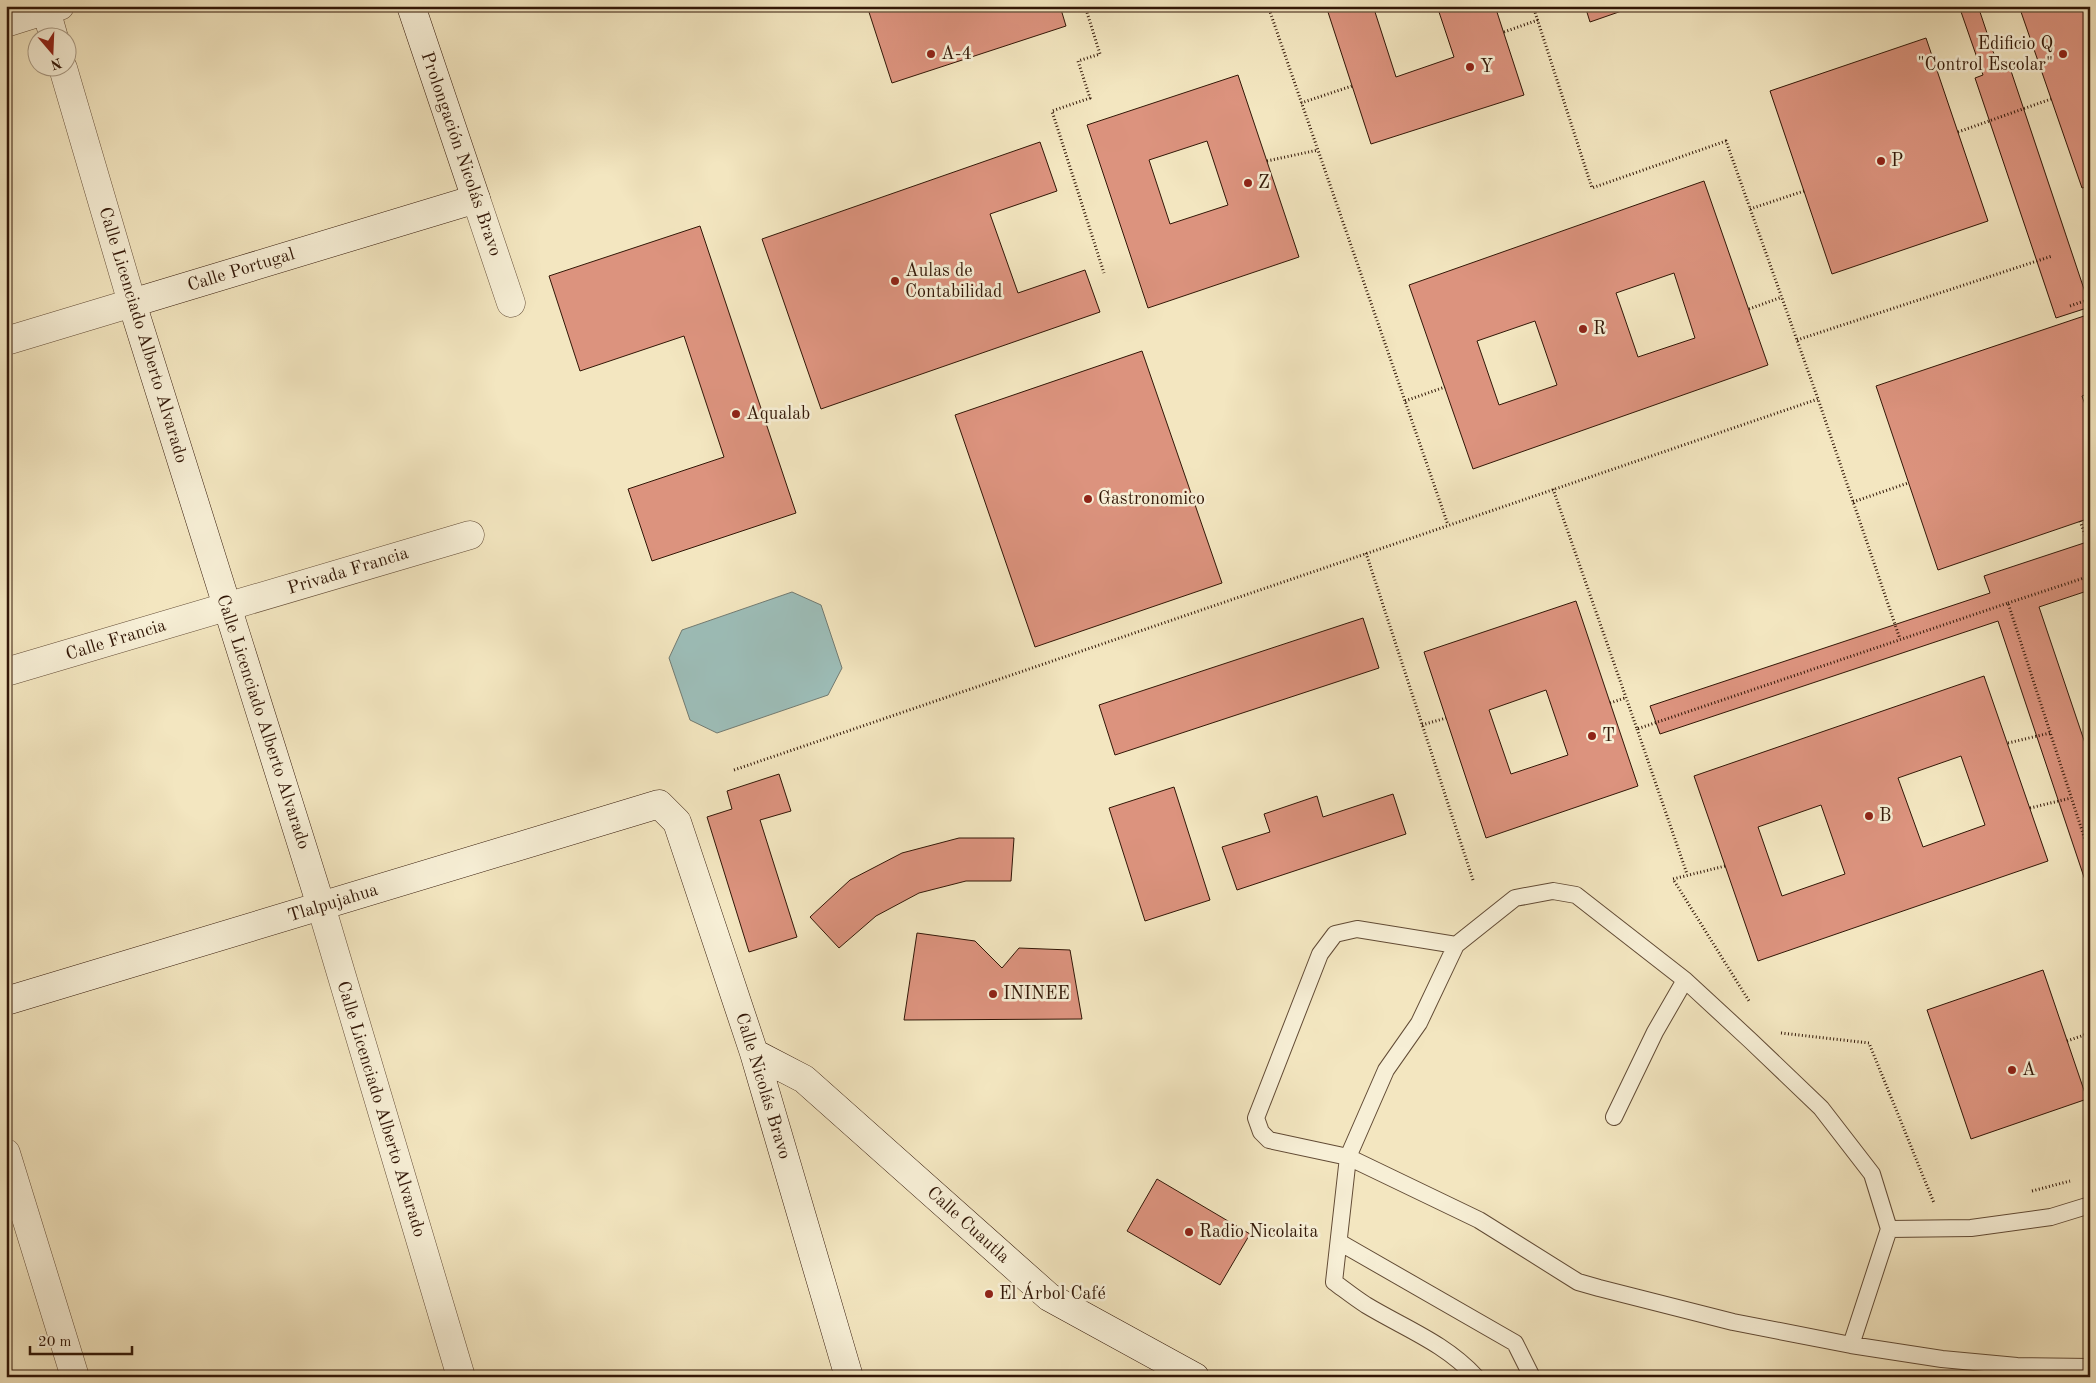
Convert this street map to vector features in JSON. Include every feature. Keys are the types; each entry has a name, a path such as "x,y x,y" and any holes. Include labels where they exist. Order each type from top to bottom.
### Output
{"street":[{"name":"Prolongación Nicolás Bravo","path":"411,6 511,303"},
{"path":"6,22 50,8 53,28"},
{"name":"Calle Licenciado Alberto Alvarado","path":"66,78 132,303 321,906 461,1377"},
{"name":"Calle Portugal","path":"6,341 476,199"},
{"name":"Privada Francia","path":"226,607 470,535"},
{"name":"Calle Francia","path":"6,672 226,607"},
{"name":"Tlalpujahua","path":"6,1001 659,804"},
{"name":"Calle Nicolás Bravo","path":"659,804 677,822 754,1053 849,1377"},
{"name":"Calle Cuautla","path":"754,1053 804,1079 1049,1297 1195,1377"},
{"path":"6,1152 76,1377"}],"lane":[{"path":"1476,1377 1464,1364 1432,1340 1366,1304 1334,1282 1340,1242 1348,1157 1386,1070 1418,1023 1456,945 1515,898 1553,891 1576,896 1685,980 1821,1108 1872,1174 1889,1229 1851,1345"},
{"path":"1456,945 1357,929 1335,934 1320,954 1256,1118 1261,1132 1269,1140 1348,1157 1480,1220 1578,1282 1733,1322 1851,1345 1942,1359 2017,1366 2090,1367"},
{"path":"1614,1117 1654,1032 1685,980"},
{"path":"1889,1229 1971,1228 2051,1217 2090,1205"},
{"path":"1340,1242 1515,1343 1532,1377"}],"path":[{"path":"1085,6 1100,54 1078,61 1090,98 1052,110 1104,273"},
{"path":"1268,6 1448,526"},
{"path":"1533,6 1592,188 1726,141 1818,399 1900,639"},
{"path":"1969,8 1975,6"},
{"path":"1504,32 1538,20"},
{"path":"1301,103 1352,86"},
{"path":"1958,132 2051,99"},
{"path":"1267,161 1318,150"},
{"path":"1750,209 1804,191"},
{"path":"1797,340 2052,256"},
{"path":"1748,309 1782,297"},
{"path":"2070,306 2090,299"},
{"path":"1404,401 1445,387"},
{"path":"734,770 1818,399"},
{"path":"1853,502 1908,483"},
{"path":"1553,490 1687,874"},
{"path":"2080,521 2090,548"},
{"path":"1366,553 1473,880"},
{"path":"1637,729 2090,576"},
{"path":"2008,603 2090,855"},
{"path":"1610,703 1625,698"},
{"path":"1422,725 1446,718"},
{"path":"2008,743 2050,733"},
{"path":"2030,808 2071,798"},
{"path":"1725,866 1687,874 1674,879 1752,1006"},
{"path":"1777,1032 1870,1043 1935,1206"},
{"path":"2067,1041 2090,1033"},
{"path":"2024,1193 2071,1181"}],"water":[{"path":"792,592 821,605 842,668 828,695 717,733 690,720 669,658 682,630"}],"building":[{"name":"A-4","path":"867,6 1060,6 1066,26 892,83"},
{"name":"Y","path":"1326,6 1391,6 1375,12 1396,77 1454,57 1437,6 1495,6 1524,95 1371,144"},
{"path":"1585,6 1636,6 1590,22"},
{"path":"1959,6 1978,6 1999,69 2009,65 2090,307 2056,318 1975,78 1983,75"},
{"name":"Edificio Q \"Control Escolar\"","path":"2027,6 2090,6 2090,186 2082,188 2020,9"},
{"name":"P","path":"1926,38 1988,221 1832,274 1770,91"},
{"name":"Z","path":"1238,75 1299,257 1148,308 1087,125","holes":["1207,141 1228,205 1170,224 1149,160"]},
{"name":"Aulas de Contabilidad","path":"1040,142 1057,191 990,214 1018,293 1085,270 1100,312 821,409 762,239"},
{"name":"R","path":"1704,181 1768,365 1473,469 1409,285","holes":["1674,273 1695,338 1638,357 1616,293","1535,321 1557,385 1499,405 1477,341"]},
{"name":"Aqualab","path":"700,226 796,513 652,561 628,489 724,457 684,336 580,371 549,276"},
{"path":"2090,314 2090,393 2082,396 2090,419 2090,518 1938,570 1876,386"},
{"name":"Gastronomico","path":"1142,351 1222,583 1035,647 955,415"},
{"path":"2090,541 2090,590 2039,607 2090,758 2090,895 1998,621 1660,734 1650,706 1990,593 1984,576"},
{"name":"T","path":"1576,601 1638,786 1486,838 1424,652","holes":["1546,690 1568,755 1511,774 1489,710"]},
{"path":"1363,618 1379,668 1115,755 1099,705"},
{"name":"B","path":"1984,676 2048,861 1758,961 1694,776","holes":["1961,756 1985,825 1923,847 1898,778","1821,805 1845,874 1782,896 1758,827"]},
{"path":"779,774 791,811 760,820 797,937 749,952 707,817 732,809 727,791"},
{"path":"1174,787 1210,900 1145,921 1109,808"},
{"path":"1393,794 1406,834 1237,890 1222,847 1270,832 1264,814 1317,796 1323,817"},
{"path":"959,838 1014,838 1011,881 966,881 919,893 876,916 839,948 810,917 850,880 902,853"},
{"name":"ININEE","path":"917,933 975,941 1002,968 1019,948 1070,950 1082,1019 904,1020"},
{"name":"A","path":"2043,970 2087,1099 1971,1139 1927,1010"},
{"name":"Radio Nicolaita","path":"1157,1179 1250,1234 1220,1285 1127,1231"}],"place":[{"name":"A-4","path":"931,54"},
{"name":"Edificio Q \"Control Escolar\"","path":"2063,54"},
{"name":"Y","path":"1470,67"},
{"name":"P","path":"1881,161"},
{"name":"Z","path":"1248,183"},
{"name":"Aulas de Contabilidad","path":"895,281"},
{"name":"R","path":"1583,329"},
{"name":"Aqualab","path":"736,414"},
{"name":"Gastronomico","path":"1088,499"},
{"name":"T","path":"1592,736"},
{"name":"B","path":"1869,816"},
{"name":"ININEE","path":"993,994"},
{"name":"A","path":"2012,1070"},
{"name":"Radio Nicolaita","path":"1189,1232"},
{"name":"El Árbol Café","path":"989,1294"}]}
